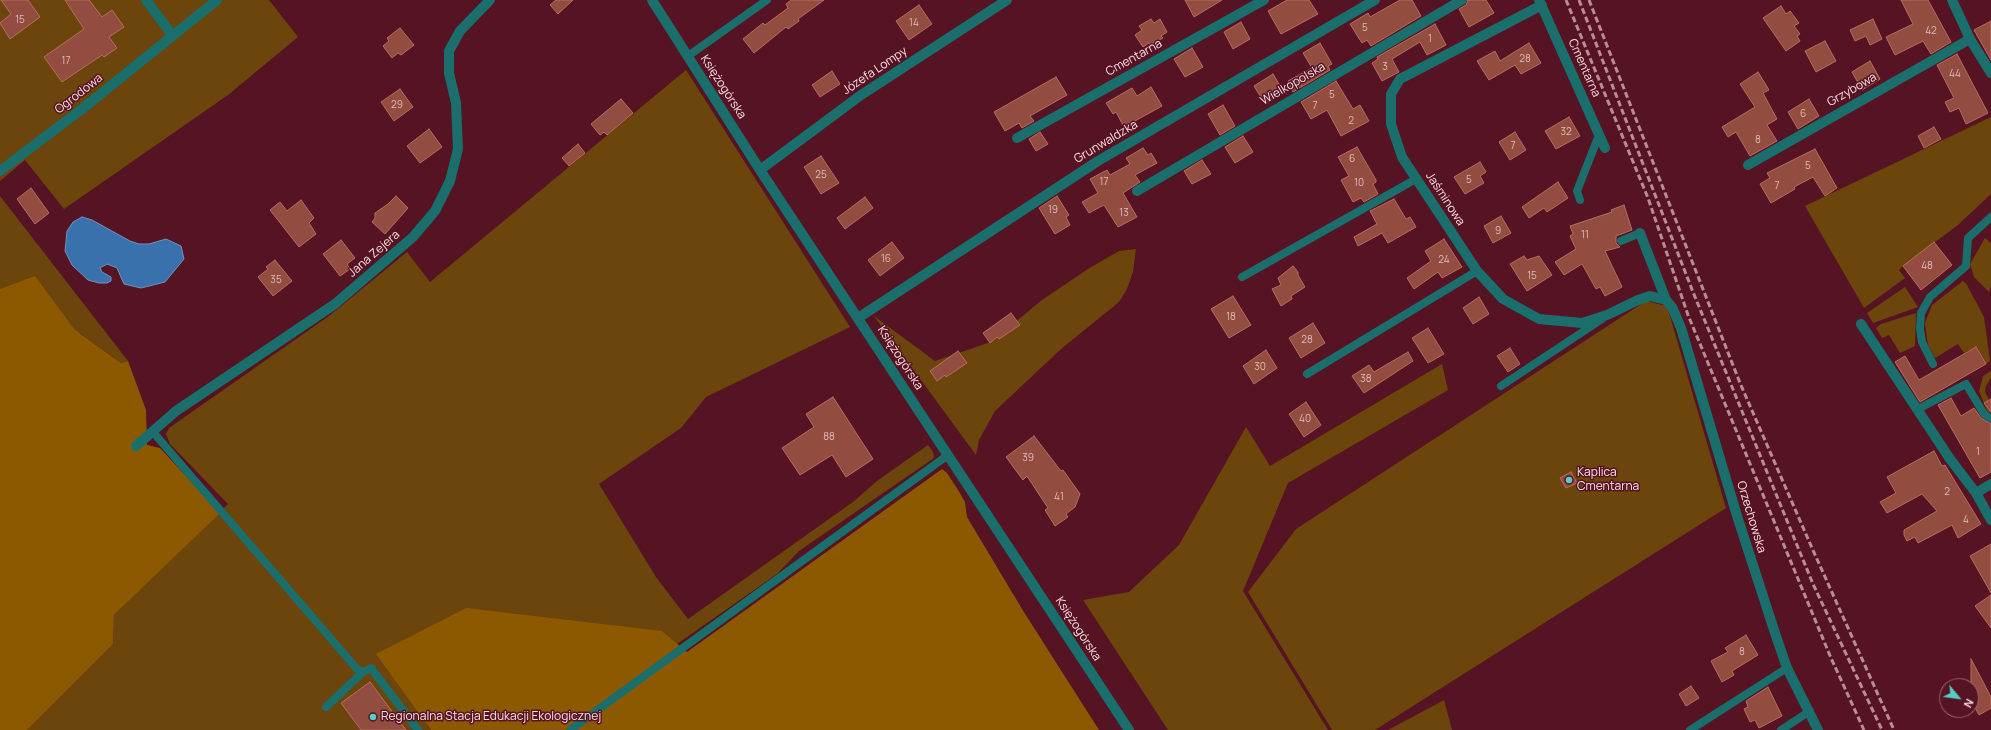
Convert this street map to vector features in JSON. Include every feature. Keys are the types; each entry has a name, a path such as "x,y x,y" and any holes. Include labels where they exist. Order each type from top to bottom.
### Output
{"street":[{"path":"146,0 173,36"},
{"name":"Ogrodowa","path":"0,171 82,109 217,0"},
{"name":"Jana Zejera","path":"136,446 176,411 335,304 413,237 435,211 450,181 458,149 456,104 449,73 449,51 460,31 490,0"},
{"name":"Księżogórska","path":"652,0 760,170 1129,730"},
{"name":"Józefa Lompy","path":"760,170 861,95 1007,0"},
{"name":"Cmentarna","path":"1017,138 1264,0"},
{"name":"Grunwaldzka","path":"858,318 1098,161 1375,0"},
{"name":"Wielkopolska","path":"1137,191 1462,0"},
{"path":"1952,0 1970,39 1991,73"},
{"name":"Cmentarna","path":"1540,3 1604,148"},
{"name":"Jaśminowa","path":"1540,3 1400,79 1390,94 1391,124 1402,157 1477,271 1503,299 1539,319 1582,323 1607,315 1650,296 1669,304"},
{"name":"Grzybowa","path":"1748,165 1970,39"},
{"name":"Orzechowska","path":"1640,233 1669,304 1681,328 1752,564 1787,668 1810,711 1818,730"},
{"path":"1861,324 1950,459 1976,493 1991,520"},
{"path":"1976,493 1991,484"}],"lane":[{"path":"688,56 767,0"},
{"path":"1580,200 1577,190 1599,135"},
{"path":"1242,277 1416,179"},
{"path":"1933,364 1922,342 1920,329 1921,313 1930,297 1966,266 1968,238 1991,217"},
{"path":"1621,241 1640,233"},
{"path":"1307,374 1477,271"},
{"path":"1501,386 1607,315"},
{"path":"1918,409 1966,384 1984,414 1991,419"},
{"path":"153,432 360,671"},
{"path":"570,730 948,455"},
{"path":"326,707 360,671 372,668 418,730"},
{"path":"1690,730 1787,668"},
{"path":"1781,730 1810,711"}],"shaded area":[{"path":"0,0 269,0 298,37 228,95 64,209 25,160 0,181"},
{"path":"686,70 850,327 706,397 681,428 599,484 656,577 688,619 853,502 877,481 928,445 933,452 934,458 799,551 777,574 677,644 662,631 427,726 431,730 27,730 113,644 114,615 228,504 170,444 166,434 169,428 329,316 407,252 430,282"},
{"path":"1991,117 1991,194 1958,225 1903,266 1899,270 1905,278 1864,308 1805,206"},
{"path":"0,196 128,361 121,363 80,333 0,531"},
{"path":"1985,238 1991,243 1991,286 1989,292 1974,277 1970,264"},
{"path":"1136,249 1133,272 1127,289 1119,302 1061,349 995,411 979,440 976,455 874,316 935,361 991,342 1042,300 1088,269 1119,251"},
{"path":"35,276 74,329 121,363 128,361 146,410 147,445 160,448 220,513 114,615 113,644 27,730 0,730 0,289"},
{"path":"1963,281 1967,285 1984,317 1990,361 1986,364 1976,347 1964,353 1958,344 1935,358 1928,345 1925,323 1932,305"},
{"path":"1905,287 1918,307 1873,323 1867,313"},
{"path":"1646,301 1667,306 1726,508 1375,730 1332,730 1248,592 1296,529"},
{"path":"1916,313 1915,346 1900,353 1889,335 1882,338 1876,328 1881,324"},
{"path":"1442,364 1448,390 1288,483 1243,591 1328,730 1168,730 1083,600 1129,592 1179,545 1246,427 1270,466"},
{"path":"1991,371 1991,378 1986,386 1985,392 1991,403 1991,413 1987,411 1979,391 1983,376"},
{"path":"942,469 947,473 965,502 967,517 1022,609 1099,730 431,730 376,654 466,608 662,631 687,652"},
{"path":"1444,700 1452,730 1388,730"}],"water":[{"path":"82,217 92,220 130,241 139,244 149,244 166,239 181,246 184,259 165,282 141,288 124,284 117,268 107,264 100,268 102,272 111,277 111,281 107,283 99,283 88,280 72,265 65,251 67,231 73,222"}],"building":[{"path":"1,0 28,0 40,17 10,39 0,23 11,14"},
{"path":"65,0 89,0 102,17 112,10 124,27 109,37 117,48 104,57 102,55 62,82 44,57 84,29"},
{"path":"556,0 573,0 558,14 550,5"},
{"path":"791,0 824,0 798,19 799,21 788,29 786,27 754,53 743,39 763,23 765,25 788,8 786,4"},
{"path":"1185,0 1222,0 1194,17"},
{"path":"1287,0 1309,0 1318,14 1281,34 1268,11"},
{"path":"1400,0 1412,0 1421,16 1371,46 1367,40 1362,43 1350,24 1368,13 1370,17"},
{"path":"1468,0 1486,0 1494,13 1469,27 1459,9 1466,5"},
{"path":"1901,0 1928,0 1951,42 1931,54 1923,41 1895,55 1886,37 1913,24"},
{"path":"919,5 932,24 909,40 896,21"},
{"path":"1781,6 1786,14 1790,11 1799,23 1794,26 1800,34 1797,36 1800,41 1786,51 1763,18"},
{"path":"1151,19 1154,23 1160,19 1167,32 1161,36 1163,38 1143,47 1135,35 1142,30 1139,26"},
{"path":"1873,19 1882,39 1870,45 1866,36 1855,41 1850,30"},
{"path":"1991,21 1991,60 1974,30"},
{"path":"1241,22 1250,39 1233,49 1224,32"},
{"path":"1435,24 1446,45 1427,55 1420,42 1392,59 1399,72 1382,81 1372,63 1378,59 1377,57"},
{"path":"400,28 414,45 401,55 398,53 392,58 383,46 389,41 387,38"},
{"path":"1825,41 1836,61 1816,72 1805,51"},
{"path":"1320,43 1332,64 1328,66 1330,70 1293,92 1288,81 1312,68 1303,53"},
{"path":"1529,43 1541,63 1521,74 1515,65 1489,80 1477,61 1495,51 1500,61"},
{"path":"1192,48 1203,67 1185,77 1174,59"},
{"path":"1957,54 1988,113 1966,124 1959,108 1950,112 1945,102 1954,98 1937,65"},
{"path":"1870,61 1880,79 1862,90 1852,72"},
{"path":"832,71 840,84 820,97 812,85"},
{"path":"1758,72 1769,90 1763,93 1777,119 1767,125 1777,141 1750,156 1736,132 1728,137 1722,127 1755,107 1740,84"},
{"path":"1273,74 1284,92 1265,104 1254,86"},
{"path":"1056,77 1067,95 1030,116 1034,121 1022,128 1019,123 1005,131 994,112"},
{"path":"1336,81 1353,109 1360,105 1369,121 1341,136 1327,110 1311,119 1301,102"},
{"path":"1151,87 1162,106 1124,127 1116,112 1113,114 1106,103 1132,88 1137,96"},
{"path":"400,89 413,107 394,121 381,102"},
{"path":"621,99 633,113 607,135 604,132 600,135 591,124"},
{"path":"1809,99 1819,116 1798,129 1788,112"},
{"path":"1223,105 1235,126 1220,135 1208,114"},
{"path":"1569,117 1580,136 1556,149 1545,131"},
{"path":"1934,127 1941,139 1924,148 1918,136"},
{"path":"429,129 442,147 420,163 407,146"},
{"path":"1040,132 1048,144 1036,151 1029,139"},
{"path":"1515,132 1526,150 1510,160 1499,142"},
{"path":"1243,136 1253,152 1235,163 1225,147"},
{"path":"578,144 585,153 569,166 562,158"},
{"path":"1357,147 1376,180 1373,184 1378,194 1364,202 1361,198 1353,202 1341,180 1349,176 1338,157"},
{"path":"1143,148 1148,155 1151,153 1157,163 1135,175 1140,182 1123,193 1137,217 1118,227 1104,205 1089,213 1082,202 1098,193 1090,179 1107,170 1110,175 1130,164 1126,158"},
{"path":"1815,149 1837,188 1825,196 1813,177 1794,187 1795,189 1771,203 1760,184 1770,178 1767,173"},
{"path":"821,156 839,183 821,194 804,167"},
{"path":"1202,160 1211,174 1192,184 1184,171"},
{"path":"1480,162 1486,172 1480,176 1484,183 1465,194 1454,177"},
{"path":"1558,182 1568,198 1547,212 1544,208 1529,218 1522,207"},
{"path":"31,188 49,213 35,224 17,199"},
{"path":"396,196 408,208 385,234 372,222 375,218 375,213"},
{"path":"1057,196 1069,215 1066,217 1070,225 1055,234 1039,208"},
{"path":"865,197 873,208 845,229 837,218"},
{"path":"1394,199 1406,219 1410,217 1416,227 1388,243 1382,233 1358,246 1354,237 1377,224 1370,211"},
{"path":"301,200 314,218 309,223 316,234 299,247 270,210 280,202 287,211"},
{"path":"1624,205 1632,230 1616,236 1616,243 1620,247 1605,251 1622,287 1605,296 1600,287 1596,289 1582,264 1564,275 1555,262 1576,249 1570,236 1573,234 1570,226 1612,212 1611,210"},
{"path":"1501,216 1511,233 1493,243 1484,226"},
{"path":"1444,239 1462,267 1442,278 1438,272 1414,289 1407,278 1431,261 1425,251"},
{"path":"341,240 355,258 347,264 350,269 340,276 323,254"},
{"path":"892,242 904,258 880,276 868,260"},
{"path":"1934,242 1952,265 1921,290 1903,266"},
{"path":"1524,256 1527,260 1539,256 1552,275 1527,291 1510,264"},
{"path":"275,260 292,281 273,296 258,277 268,269 266,267"},
{"path":"1293,266 1298,272 1298,275 1305,287 1291,296 1292,299 1281,306 1272,289 1281,285 1278,278"},
{"path":"1233,296 1251,325 1229,338 1211,309"},
{"path":"1479,297 1489,314 1473,324 1463,308"},
{"path":"1011,313 1020,325 999,339 997,337 990,343 983,333"},
{"path":"1313,323 1325,343 1301,358 1289,338"},
{"path":"1428,328 1444,354 1428,363 1412,338"},
{"path":"1976,347 1986,364 1920,402 1895,362 1905,356 1919,380"},
{"path":"1510,348 1520,364 1508,372 1497,356"},
{"path":"1266,350 1277,368 1254,384 1243,366"},
{"path":"958,351 967,363 946,377 945,375 937,381 930,371"},
{"path":"1408,352 1413,361 1364,393 1352,376 1369,365 1374,372"},
{"path":"833,397 873,459 846,477 832,455 800,475 782,448 814,427 806,414"},
{"path":"1951,398 1961,416 1974,408 1981,418 1991,424 1991,472 1980,478 1938,405"},
{"path":"1991,399 1991,412 1984,403"},
{"path":"1306,402 1321,425 1304,437 1289,414"},
{"path":"1034,436 1061,471 1063,470 1080,494 1075,507 1066,514 1068,517 1055,526 1045,510 1048,508 1027,476 1023,480 1006,457"},
{"path":"1934,451 1942,466 1945,465 1981,524 1958,538 1952,525 1918,543 1915,537 1907,541 1904,535 1904,530 1937,511 1922,494 1887,513 1880,502 1896,493 1887,477"},
{"name":"Kaplica Cmentarna","path":"1571,472 1577,483 1566,488 1560,478"},
{"path":"1991,544 1991,593 1970,556"},
{"path":"1991,595 1991,628 1975,606"},
{"path":"1746,635 1758,655 1732,671 1734,675 1722,682 1711,661 1728,652 1725,648"},
{"path":"1971,659 1991,697 1991,708 1979,715 1979,678 1971,678"},
{"name":"Regionalna Stacja Edukacji Ekologicznej","path":"370,682 406,730 361,730 341,703"},
{"path":"1691,686 1699,698 1686,706 1679,694"},
{"path":"1768,687 1782,716 1759,728 1755,720 1750,722 1744,709 1748,707 1746,701"}],"railway":[{"path":"1566,0 1648,198 1688,315 1831,658 1864,730"},
{"path":"1579,0 1693,292 1813,584 1882,730"},
{"path":"1589,0 1740,383 1894,730"}],"place":[{"name":"Kaplica Cmentarna","path":"1569,480"},
{"name":"Regionalna Stacja Edukacji Ekologicznej","path":"373,717"}]}
